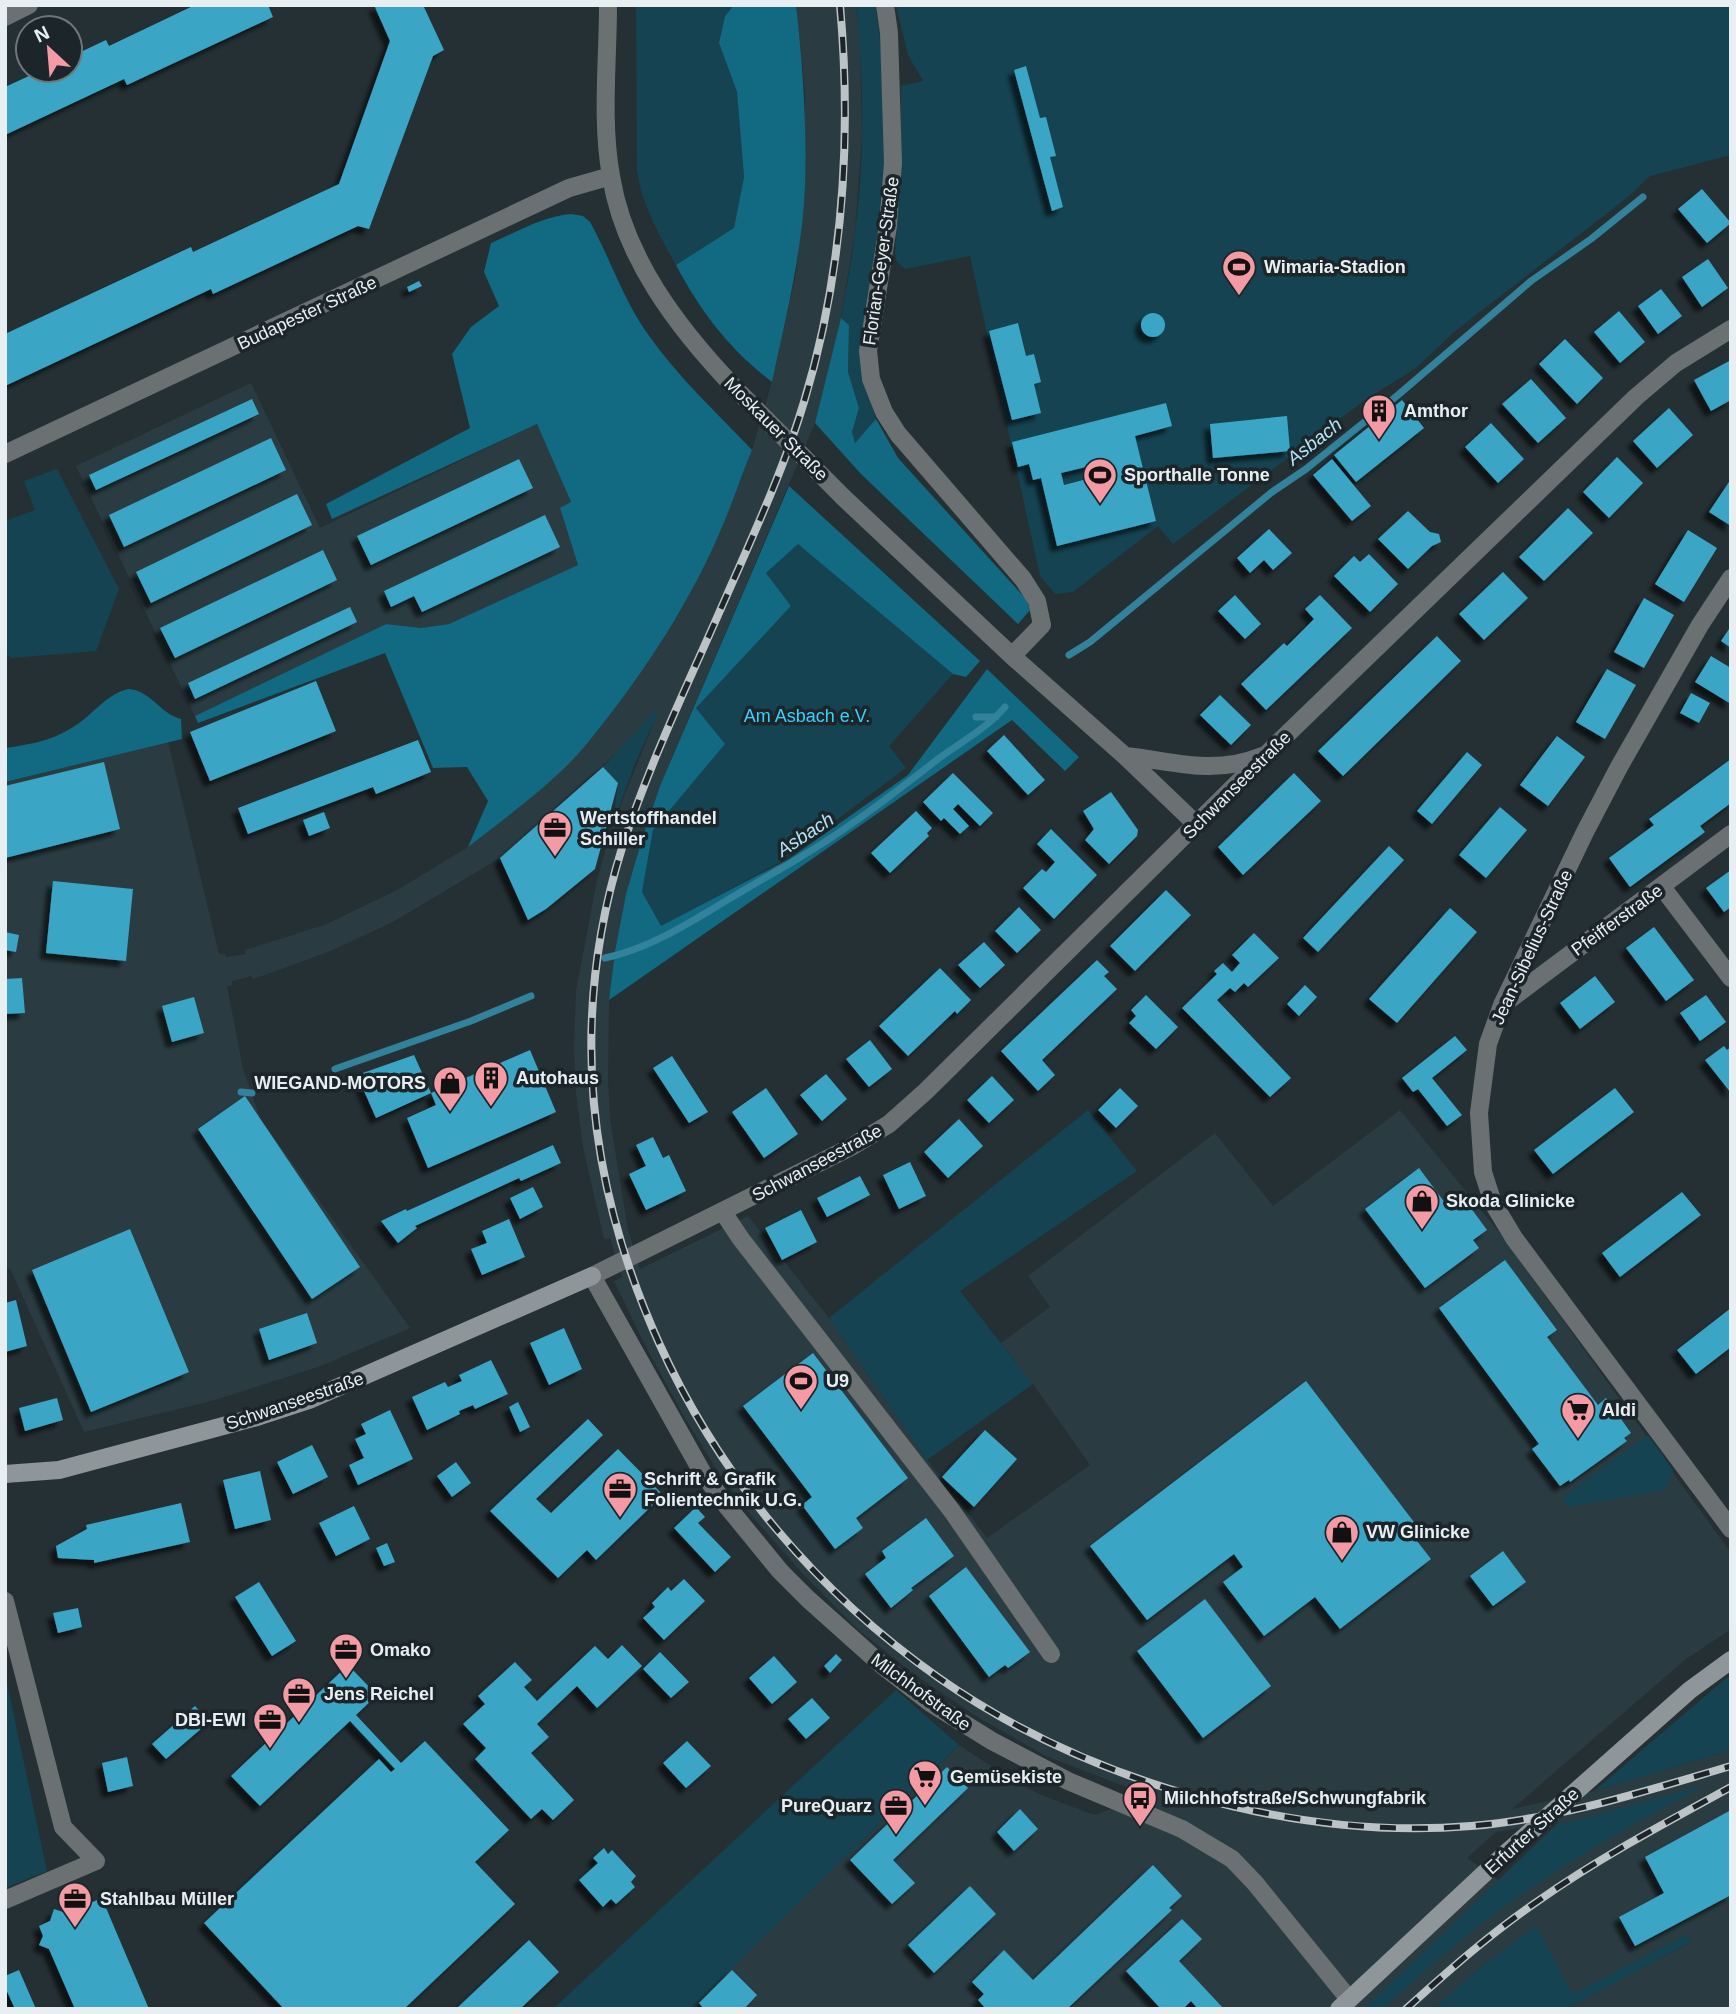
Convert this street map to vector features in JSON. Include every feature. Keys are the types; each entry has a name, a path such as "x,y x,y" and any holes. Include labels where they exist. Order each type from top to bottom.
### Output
{"street":[{"path":"5,17 29,5"},
{"name":"Moskauer Straße","path":"608,5 607,142 611,176 622,223 674,318 733,386 843,496 1012,656 1197,825"},
{"name":"Florian-Geyer-Straße","path":"885,5 889,33 893,163 888,226 868,351 871,379 884,412 898,434 1023,579 1037,601 1042,625 1012,656"},
{"name":"Budapester Straße","path":"5,454 569,188 611,176"},
{"name":"Schwanseestraße","path":"5,1474 59,1471 309,1401 592,1276 839,1153 889,1124 936,1082 1269,753 1636,397 1676,363 1731,329"},
{"name":"Jean-Sibelius-Straße","path":"1731,578 1700,625 1619,767 1502,1005 1488,1044 1479,1113 1483,1172 1493,1203 1514,1238 1731,1529"},
{"path":"1125,757 1204,768 1247,762 1269,753"},
{"name":"Pfeifferstraße","path":"1502,1005 1731,834"},
{"path":"1662,887 1731,978"},
{"path":"723,1212 741,1239 952,1511 1051,1654"},
{"name":"Milchhofstraße","path":"592,1276 702,1472 780,1571 808,1599 884,1667 929,1702 992,1741 1068,1781 1182,1829 1232,1859 1344,2004"},
{"path":"5,1601 63,1827 96,1861 5,1900"},
{"name":"Erfurter Straße","path":"1344,2004 1531,1831 1690,1690 1731,1660"}],"shaded area":[{"path":"734,5 796,5 805,119 805,187 793,285 772,382 743,357 717,329 676,265 734,228 744,177 737,92 719,43 725,16"},
{"path":"796,5 856,5 860,46 862,135 855,231 841,318 815,423 660,786 626,894 615,951 609,1000 610,1118 628,1230 640,1269 748,1216 829,1318 927,1460 987,1538 1090,1465 1001,1343 1050,1307 1028,1276 1215,1133 1273,1206 1400,1110 1502,1236 1731,1553 1731,1629 1686,1659 1512,1809 1594,1791 1731,1750 1731,2009 1566,2009 1691,1942 1686,1935 1573,1995 1535,1927 1481,1967 1433,2009 690,2009 959,1745 1041,1795 1094,1815 1150,1796 1046,1756 979,1718 915,1675 855,1627 804,1575 750,1514 720,1475 683,1415 614,1281 622,1277 610,1238 604,1239 583,1147 576,1093 576,991 597,880 613,824 656,717 500,858 391,923 328,952 253,979 251,976 232,981 232,985 227,986 243,1069 260,1118 410,1328 318,1367 215,1400 84,1432 10,1268 5,1270 5,782 168,742 219,954 225,954 226,957 246,954 245,950 327,924 399,889 468,847 524,803 583,748 635,680 683,606 717,540 752,450 772,382 796,273 805,188 805,91","holes":["1559,1822 1498,1880 1467,1858 1496,1832"]},
{"path":"571,214 583,216 590,222 631,306 659,349 752,450 722,528 690,594 658,647 622,698 573,760 468,847 488,801 467,767 433,768 385,653 198,723 195,716 386,624 421,628 449,624 578,565 560,508 571,502 537,424 332,519 326,504 470,428 452,354 471,327 499,306 484,272 491,243 540,221"},
{"path":"841,318 849,325 848,372 859,408 852,432 855,443 876,419 898,458 1026,599 1030,610 1018,624 861,474 815,423"},
{"path":"251,383 320,528 537,424 571,502 560,509 578,565 449,624 421,628 386,624 195,716 76,466"},
{"path":"789,486 980,661 966,677 953,674 798,544 766,573 791,606 696,708 725,744 653,830 642,892 661,926 789,859 908,775 987,669 1079,757 1065,771 1012,720 609,1000 626,894 660,786"},
{"path":"128,689 143,693 167,712 181,719 182,739 5,782 5,748 37,742 65,732 110,698"}],"green space":[{"path":"636,5 734,5 725,16 719,43 737,92 744,177 734,229 676,265 647,208 637,171"},
{"path":"856,5 875,5 881,52 885,148 880,245 867,388 876,419 855,443 852,432 859,408 848,372 849,325 841,318 854,243 862,147 861,62"},
{"name":"Wimaria-Stadion","path":"896,5 1731,5 1731,155 1650,176 1628,197 1454,332 1416,368 1365,400 1173,544 1158,526 1073,592 1055,594 1040,576 970,256 905,269 897,262 895,254 901,176 901,86 923,81 908,55"},
{"path":"57,469 119,589 96,651 11,658 5,653 5,521 35,510 24,481"},
{"name":"Am Asbach e.V.","path":"798,543 953,674 889,746 906,768 780,862 661,927 642,892 653,829 725,744 696,708 791,606 766,573"},
{"path":"655,711 657,715 634,766 613,824 618,783 603,767"},
{"path":"1088,1110 1137,1171 960,1291 1033,1384 927,1460 829,1318"},
{"path":"1648,1435 1673,1470 1665,1490 1568,1507 1562,1498"},
{"path":"5,1674 47,1871 5,1888"},
{"path":"1731,1674 1731,1750 1594,1791"},
{"path":"896,1690 959,1745 690,2009 553,2009"},
{"path":"1698,1787 1699,1789 1598,1845 1525,1892 1470,1932 1382,2009 1364,2009 1560,1822 1567,1823"},
{"path":"1536,1926 1573,1994 1686,1935 1691,1942 1566,2009 1433,2009 1481,1967"}],"building":[{"path":"195,5 268,5 273,17 127,85 124,79 5,135 5,87 14,83 84,84 84,50 106,40 109,46"},
{"path":"374,5 423,5 444,50 433,56 369,229 358,226 213,294 211,289 5,386 5,334 191,247 193,252 339,184 390,41"},
{"path":"1026,66 1040,118 1046,117 1056,156 1050,157 1063,207 1052,211 1014,70"},
{"path":"1702,189 1731,223 1707,243 1678,209"},
{"path":"1708,259 1728,288 1702,307 1682,277"},
{"path":"419,281 422,286 409,292 407,287"},
{"path":"1661,289 1682,316 1658,334 1638,306"},
{"path":"1619,311 1645,342 1620,363 1594,332"},
{"path":"1153,313 1164,320 1165,325 1158,336 1153,337 1142,330 1141,325 1148,314"},
{"path":"1018,323 1026,356 1034,354 1041,382 1034,384 1041,413 1012,420 989,331"},
{"path":"1565,339 1603,378 1577,404 1539,364"},
{"path":"1731,360 1731,400 1711,411 1694,380"},
{"path":"1531,379 1566,418 1538,443 1502,404"},
{"path":"252,399 259,414 96,490 89,475"},
{"name":"Amthor","path":"1402,400 1424,428 1356,482 1334,455"},
{"path":"1166,403 1172,426 1135,436 1156,521 1057,546 1041,478 1033,480 1029,464 1018,467 1012,442","holes":["1107,462 1110,473 1064,485 1061,473"]},
{"path":"1669,408 1693,435 1657,468 1633,441"},
{"path":"1287,416 1290,451 1213,458 1210,424"},
{"path":"1491,423 1524,459 1498,483 1465,447"},
{"path":"271,438 286,470 124,547 109,515"},
{"path":"1617,457 1643,483 1609,518 1583,492"},
{"path":"519,459 533,488 371,565 357,536"},
{"path":"1332,459 1371,506 1352,521 1313,475"},
{"path":"1731,479 1731,526 1709,512"},
{"path":"297,494 312,525 151,603 136,572"},
{"path":"1568,508 1593,533 1544,581 1519,557"},
{"path":"1408,511 1430,532 1439,534 1441,542 1432,546 1408,569 1378,539"},
{"path":"545,515 560,547 422,612 414,596 391,607 384,591"},
{"path":"1269,529 1292,553 1273,570 1264,560 1250,573 1237,558"},
{"path":"1688,530 1717,548 1684,602 1655,584"},
{"path":"323,550 337,580 175,658 160,628"},
{"path":"1369,554 1398,584 1370,612 1334,576 1354,556 1360,562"},
{"path":"1503,572 1528,598 1484,640 1459,614"},
{"path":"1235,595 1261,624 1245,639 1218,611"},
{"path":"1320,595 1352,628 1266,710 1241,684 1284,643 1287,646 1314,619 1305,609"},
{"path":"1644,598 1674,615 1644,668 1614,652"},
{"path":"350,607 357,622 195,699 188,683"},
{"path":"1731,626 1731,648 1721,641"},
{"path":"1437,636 1461,661 1343,776 1318,751"},
{"path":"1711,656 1731,668 1731,704 1695,682"},
{"path":"1607,669 1636,685 1605,739 1576,722"},
{"path":"316,681 336,731 210,781 190,732"},
{"path":"1691,693 1710,703 1699,723 1680,713"},
{"path":"1220,695 1251,725 1231,745 1200,715"},
{"path":"1004,735 1045,780 1028,795 987,751"},
{"path":"1557,736 1585,757 1548,806 1520,785"},
{"path":"418,740 431,772 376,794 373,787 248,834 238,808"},
{"path":"1467,752 1482,765 1432,824 1417,811"},
{"path":"1731,759 1731,803 1700,826 1705,832 1630,887 1609,858 1654,825 1649,819"},
{"path":"104,762 120,829 5,858 5,786"},
{"path":"603,767 618,783 595,869 546,909 528,920 500,858"},
{"path":"953,773 993,813 980,826 958,804 953,809 969,826 960,834 944,818 941,821 923,802"},
{"path":"1294,773 1321,801 1243,875 1218,847"},
{"path":"1111,792 1138,830 1137,836 1109,864 1085,840 1094,829 1083,811"},
{"path":"1500,807 1527,830 1486,878 1459,855"},
{"path":"916,811 932,828 927,833 929,836 890,873 871,853"},
{"path":"324,812 330,828 309,836 303,820"},
{"path":"1051,829 1097,875 1054,919 1023,888 1042,869 1046,872 1055,862 1037,844"},
{"path":"1389,846 1404,860 1318,952 1303,938"},
{"path":"1731,870 1731,907 1724,912 1706,888"},
{"path":"53,881 133,889 126,961 46,953"},
{"path":"1166,890 1191,915 1135,971 1110,946"},
{"path":"1019,907 1041,930 1017,953 995,931"},
{"path":"1450,908 1477,932 1397,1023 1369,999"},
{"path":"1654,927 1694,980 1666,1001 1626,948"},
{"path":"5,932 19,935 16,952 5,950"},
{"path":"1254,933 1279,958 1248,987 1244,983 1235,992 1230,988 1217,1000 1291,1078 1270,1097 1182,1008 1217,974 1214,971 1223,963 1232,972 1240,963 1232,955"},
{"path":"984,942 1005,965 980,988 958,965"},
{"path":"1097,960 1109,972 1104,976 1117,989 1042,1060 1055,1075 1038,1091 1001,1051"},
{"path":"940,968 971,1000 957,1014 955,1011 908,1056 879,1026"},
{"path":"1595,976 1615,1002 1580,1029 1560,1003"},
{"path":"22,978 25,1013 5,1014 5,979"},
{"path":"1305,985 1317,997 1299,1016 1287,1004"},
{"path":"1146,995 1178,1027 1156,1049 1129,1023 1136,1016 1131,1010"},
{"path":"1706,995 1726,1022 1700,1041 1680,1013"},
{"path":"194,997 204,1033 172,1042 162,1006"},
{"path":"1455,1036 1467,1050 1432,1078 1462,1115 1447,1126 1418,1089 1413,1092 1402,1078"},
{"path":"870,1040 892,1069 869,1087 846,1059"},
{"path":"1724,1046 1727,1050 1731,1047 1731,1093 1705,1060"},
{"name":"Autohaus","path":"530,1050 556,1112 428,1168 407,1118 436,1105 431,1093"},
{"path":"414,1055 431,1093 376,1118 357,1075"},
{"path":"672,1056 708,1112 689,1123 653,1068"},
{"path":"826,1074 847,1099 822,1121 800,1095"},
{"path":"992,1076 1014,1100 989,1123 967,1100"},
{"path":"766,1088 798,1134 764,1158 732,1112"},
{"path":"1120,1088 1138,1106 1116,1128 1098,1110"},
{"path":"1615,1088 1634,1112 1553,1174 1534,1150"},
{"path":"245,1096 360,1267 312,1299 198,1129"},
{"path":"959,1119 983,1146 948,1178 924,1152"},
{"path":"653,1137 663,1158 669,1155 686,1191 646,1210 629,1174 646,1166 636,1145"},
{"path":"553,1145 561,1163 521,1181 519,1178 415,1226 417,1228 398,1243 381,1221 406,1209 407,1211"},
{"path":"910,1162 926,1196 899,1209 883,1175"},
{"path":"1419,1168 1451,1211 1465,1200 1487,1230 1473,1240 1479,1248 1425,1288 1365,1209"},
{"path":"860,1176 870,1195 827,1217 817,1198"},
{"path":"533,1187 543,1207 520,1219 510,1198"},
{"path":"1682,1192 1701,1215 1620,1277 1602,1253"},
{"path":"801,1210 817,1242 782,1260 765,1228"},
{"path":"509,1219 525,1257 482,1275 471,1249 487,1243 482,1231"},
{"path":"130,1229 189,1372 91,1412 32,1270"},
{"path":"1505,1260 1557,1330 1547,1337 1598,1405 1606,1398 1631,1433 1624,1438 1627,1441 1570,1482 1569,1480 1560,1486 1532,1449 1539,1444 1439,1308"},
{"path":"16,1300 27,1346 5,1352 5,1303"},
{"path":"1731,1308 1731,1347 1696,1374 1677,1350"},
{"path":"307,1313 317,1343 269,1360 259,1329"},
{"path":"564,1328 582,1369 549,1385 530,1343"},
{"path":"813,1353 908,1478 856,1518 863,1528 835,1549 802,1505 812,1497 743,1406"},
{"path":"491,1360 508,1394 475,1409 473,1405 459,1411 460,1414 427,1430 412,1397 445,1382 448,1387 462,1381 459,1375"},
{"path":"1306,1381 1417,1526 1410,1532 1431,1559 1340,1629 1315,1597 1264,1636 1223,1582 1243,1567 1234,1554 1147,1620 1090,1546"},
{"path":"57,1398 63,1420 25,1431 19,1408"},
{"path":"518,1402 530,1427 520,1432 509,1407"},
{"path":"390,1410 413,1459 358,1485 349,1465 364,1458 355,1439 366,1434 361,1424"},
{"path":"588,1419 603,1435 536,1499 551,1513 618,1449 663,1495 596,1560 587,1550 558,1578 490,1511"},
{"path":"985,1430 1017,1459 974,1507 942,1477"},
{"path":"312,1445 328,1477 293,1494 277,1462"},
{"path":"456,1462 471,1483 452,1497 437,1476"},
{"path":"260,1471 271,1520 235,1529 223,1480"},
{"path":"181,1503 190,1542 94,1563 94,1560 58,1558 56,1546 87,1529 86,1525"},
{"path":"354,1506 370,1539 336,1556 319,1523"},
{"path":"696,1507 705,1517 698,1523 731,1557 715,1572 674,1528"},
{"path":"926,1518 954,1556 911,1588 913,1590 891,1608 865,1574 886,1558 882,1551"},
{"path":"387,1543 395,1562 384,1566 376,1548"},
{"path":"1503,1551 1526,1582 1493,1606 1470,1576"},
{"path":"966,1567 1030,1652 1008,1668 1005,1665 989,1677 929,1596"},
{"path":"684,1579 705,1601 664,1640 643,1618 655,1607 652,1603 668,1587 671,1591"},
{"path":"259,1582 296,1641 272,1656 235,1597"},
{"path":"1205,1599 1271,1686 1203,1738 1137,1651"},
{"path":"78,1608 82,1627 58,1633 53,1613"},
{"path":"622,1645 642,1666 597,1708 577,1686 537,1724 549,1737 531,1753 574,1800 553,1820 542,1809 531,1819 475,1759 486,1748 463,1724 485,1704 478,1696 515,1662 532,1680 524,1687 537,1701 595,1646 608,1659"},
{"path":"660,1652 689,1682 671,1698 643,1669"},
{"path":"836,1654 842,1660 830,1673 824,1666"},
{"path":"774,1656 797,1682 772,1704 749,1678"},
{"path":"348,1665 377,1695 356,1715 401,1763 425,1741 509,1830 475,1862 515,1904 404,2009 284,2009 204,1923 379,1759 391,1772 395,1769 350,1721 260,1806 231,1776"},
{"path":"812,1698 830,1718 806,1739 788,1719"},
{"path":"195,1706 209,1722 166,1759 152,1744"},
{"path":"687,1741 711,1766 686,1788 663,1763"},
{"path":"127,1757 133,1786 108,1792 102,1763"},
{"path":"947,1767 968,1788 893,1860 915,1883 892,1904 850,1860"},
{"path":"1020,1809 1038,1829 1014,1851 997,1832"},
{"path":"1731,1810 1731,1895 1635,1946 1619,1917 1664,1893 1645,1857"},
{"path":"604,1848 608,1854 612,1850 636,1876 631,1882 635,1887 616,1904 611,1899 603,1907 579,1880 598,1863 593,1858"},
{"path":"1153,1865 1182,1896 1169,1908 1172,1910 1067,2009 986,2009 978,2000 984,1994 972,1982 1004,1950 1033,1980"},
{"path":"970,1886 996,1914 934,1973 908,1945"},
{"path":"102,1898 149,2009 75,2009 49,1949 39,1945 43,1936 39,1926 50,1921 54,1909 66,1913"},
{"path":"1182,1919 1202,1939 1179,1961 1224,2009 1198,2009 1191,2001 1183,2009 1161,2009 1126,1971"},
{"path":"529,1940 559,1972 520,2009 456,2009"},
{"path":"19,1970 36,2009 15,2009 5,1987 5,1976"},
{"path":"732,1970 757,1995 744,2009 704,2009 699,2003"}],"waterway":[{"name":"Asbach","path":"1069,655 1090,642 1272,492 1306,469 1398,395 1531,281 1591,239 1643,197"},
{"name":"Asbach","path":"605,958 640,947 674,931 813,849 982,729 1005,707"},
{"path":"976,717 996,717"},
{"name":"Asbach","path":"335,1069 471,1021 531,996"},
{"name":"Asbach","path":"241,1092 252,1093"}],"railway":[{"path":"840,5 845,106 841,206 828,305 817,353 804,402 775,483 632,818 605,911 595,974 591,1037 594,1099 602,1161 615,1222 635,1283 659,1343 684,1393 742,1486 776,1529 853,1609 939,1678 996,1714 1059,1746 1124,1774 1193,1796 1263,1813 1333,1824 1403,1828 1471,1826 1570,1811 1731,1766"},
{"path":"1406,2009 1487,1939 1561,1885 1731,1787"}],"place":[{"name":"Wimaria-Stadion","path":"1239,297"},
{"name":"Amthor","path":"1379,441"},
{"name":"Sporthalle Tonne","path":"1100,505"},
{"name":"Wertstoffhandel Schiller","path":"555,858"},
{"name":"Autohaus","path":"491,1108"},
{"name":"WIEGAND-MOTORS","path":"450,1113"},
{"name":"Skoda Glinicke","path":"1422,1231"},
{"name":"U9","path":"801,1411"},
{"name":"Aldi","path":"1578,1440"},
{"name":"Schrift & Grafik Folientechnik U.G.","path":"620,1519"},
{"name":"VW Glinicke","path":"1342,1562"},
{"name":"Omako","path":"346,1680"},
{"name":"Jens Reichel","path":"299,1724"},
{"name":"DBI-EWI","path":"270,1750"},
{"name":"Gemüsekiste","path":"925,1807"},
{"name":"Milchhofstraße/Schwungfabrik","path":"1140,1828"},
{"name":"PureQuarz","path":"896,1836"},
{"name":"Stahlbau Müller","path":"75,1929"}]}
